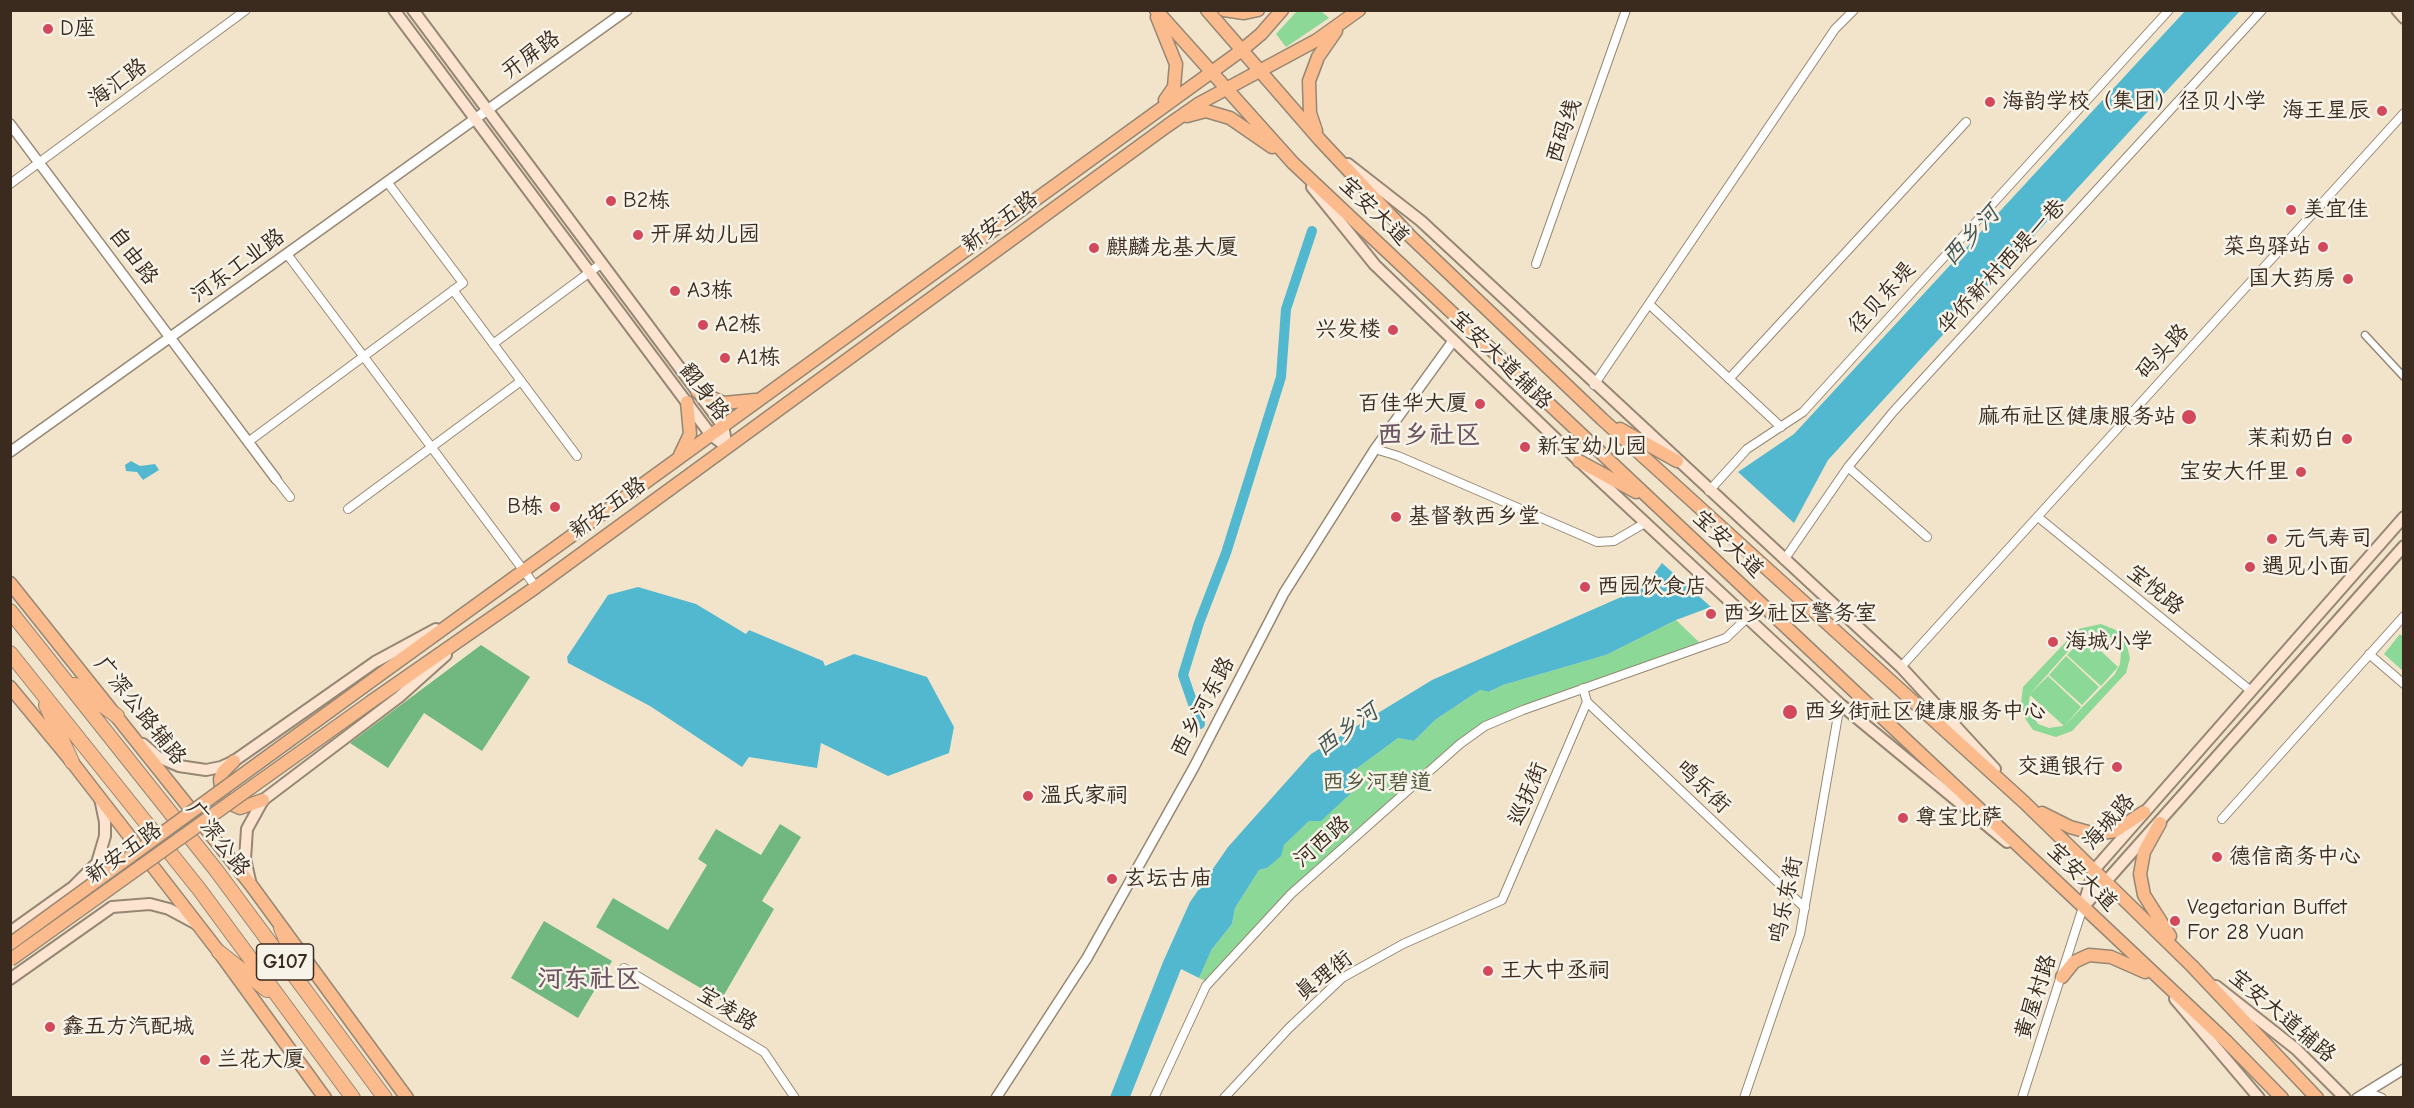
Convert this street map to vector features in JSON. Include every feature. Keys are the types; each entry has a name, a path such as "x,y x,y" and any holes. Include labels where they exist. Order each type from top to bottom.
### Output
{"highway":[{"name":"广深公路","path":"10,611 216,870 385,1098"},
{"name":"广深公路","path":"10,653 199,889 353,1098"},
{"path":"60,674 117,716"},
{"path":"38,687 72,762"},
{"path":"281,927 308,993"},
{"path":"219,952 281,1000"}],"main road":[{"name":"翻身路","path":"394,10 711,435 727,447"},
{"name":"翻身路","path":"413,10 723,426 727,447"},
{"name":"宝安大道","path":"1155,10 1293,163 2233,1048 2282,1098"},
{"path":"1153,114 1174,87 1176,73 1173,54 1155,10"},
{"name":"宝安大道","path":"1207,10 1320,140 1410,236 1602,419 2025,803 2192,966 2317,1098"},
{"path":"1224,10 1244,13 1258,10"},
{"name":"新安五路","path":"10,944 1242,50 1261,34 1282,10"},
{"path":"1320,140 1310,113 1309,81 1321,51 1346,20 1359,10"},
{"path":"2397,10 2403,18"},
{"name":"新安五路","path":"10,960 536,586 1167,126 1227,88 1308,44 1346,20"},
{"path":"1167,126 1192,113 1218,114 1245,126 1293,163"},
{"name":"宝安大道辅路","path":"1320,140 1421,221 1594,385 1901,668 2025,803"},
{"name":"宝安大道辅路","path":"1293,163 1362,251 1579,461 1840,704 2051,877"},
{"path":"697,391 724,403 744,403 765,396"},
{"path":"675,461 682,453 690,434 687,402"},
{"path":"1602,419 1677,461"},
{"path":"1579,461 1650,499"},
{"name":"海城路","path":"2083,907 2094,870 2403,517"},
{"name":"海城路","path":"2083,907 2108,882 2402,551"},
{"name":"广深公路辅路","path":"10,583 251,885 407,1098"},
{"path":"462,615 375,662 234,761 223,772 220,779 222,795 227,802 240,808 263,800 399,697 472,632"},
{"path":"10,687 72,762 219,952 325,1098"},
{"path":"133,736 158,756 193,770 207,770 234,761"},
{"path":"10,932 73,887 97,863 105,836 105,822 99,797"},
{"path":"251,885 245,859 245,845 251,819 263,800"},
{"path":"2025,803 2055,821 2095,834 2115,831 2144,812"},
{"path":"2160,823 2142,858 2141,883 2151,908 2192,966"},
{"path":"10,979 112,906 150,904 169,909 197,924"},
{"path":"2062,977 2074,962 2090,955 2111,957 2158,979 2259,1098"},
{"name":"宝安大道辅路","path":"2192,966 2296,1049 2345,1098"}],"street":[{"name":"海汇路","path":"10,184 246,10"},
{"name":"开屏路","path":"488,111 627,10"},
{"name":"西码线","path":"1536,264 1626,10"},
{"path":"1594,385 1835,29 1854,10"},
{"name":"径贝东堤","path":"1711,493 1747,449 1803,412 2169,10"},
{"name":"华侨新村西堤一巷","path":"1784,560 1848,467 1901,403 2262,10"},
{"name":"河东工业路","path":"10,452 488,111"},
{"name":"码头路","path":"1901,668 2403,113"},
{"path":"1729,379 1966,122"},
{"name":"自由路","path":"10,124 290,497"},
{"path":"248,441 463,283 387,183"},
{"path":"287,255 536,586"},
{"path":"493,344 602,263"},
{"path":"453,290 577,456"},
{"path":"1649,304 1781,427"},
{"path":"2365,335 2403,377"},
{"name":"西乡河东路","path":"996,1098 1087,958 1194,767 1284,593 1375,449 1453,341"},
{"path":"348,509 521,381"},
{"path":"1375,449 1398,456 1597,542 1614,541 1646,522"},
{"path":"1848,467 1927,537"},
{"name":"宝悦路","path":"2038,517 2251,691"},
{"path":"2222,819 2403,616"},
{"name":"河西路","path":"1154,1098 1206,986 1291,894 1473,734 1495,722 1583,688 1726,638 1748,617"},
{"path":"2369,654 2403,684"},
{"path":"1583,688 1587,702"},
{"name":"巡抚街","path":"1502,900 1587,702"},
{"name":"鸣乐街","path":"1587,702 1805,908"},
{"name":"鸣乐东街","path":"1744,1098 1800,934 1840,704"},
{"name":"真理街","path":"1224,1098 1289,1028 1342,978 1403,944 1502,900"},
{"name":"黄屋村路","path":"2022,1098 2083,907"},
{"name":"宝凌路","path":"624,968 764,1052 795,1098"},
{"path":"2357,1098 2403,1069"},
{"path":"2367,1092 2382,1098"}],"green space":[{"path":"1297,11 1321,11 1329,18 1286,47 1276,34"},
{"name":"西乡河碧道","path":"1676,620 1700,643 1480,724 1288,892 1205,981 1199,978 1212,949 1232,924 1235,908 1259,870 1267,868 1284,845 1309,821 1352,772 1398,738 1414,741 1435,720 1480,690 1490,692 1503,685 1606,655"},
{"path":"2101,624 2116,630 2126,642 2130,658 2126,673 2072,731 2056,737 2033,730 2020,711 2023,687 2078,629","holes":["2094,632 2106,634 2115,641 2121,652 2120,664 2115,674 2064,726 2081,707 2048,676 2030,694 2078,640","2030,695 2063,725 2063,726 2049,728 2038,724 2028,709"]},
{"path":"2400,634 2403,637 2403,671 2384,654"},
{"path":"2085,636 2118,667 2101,686 2067,655"},
{"path":"481,645 530,677 482,751 424,713 388,768 350,743"},
{"path":"2066,656 2099,687 2082,705 2049,675"},
{"path":"780,824 801,837 762,901 774,909 721,1000 596,927 613,898 668,930 707,865 698,859 716,829 761,855"},
{"path":"544,921 612,961 578,1018 511,978"}],"water":[{"path":"2185,11 2240,11 1828,460 1794,523 1738,472 1794,434"},
{"path":"131,461 140,466 155,464 159,470 143,480 137,472 126,471 125,465"},
{"path":"1662,563 1711,607 1676,620 1606,655 1503,685 1489,692 1480,690 1435,720 1414,741 1398,738 1352,772 1350,794 1321,821 1309,821 1284,845 1281,856 1267,868 1259,870 1235,908 1232,924 1212,949 1199,978 1181,969 1130,1097 1110,1097 1163,962 1190,902 1228,847 1311,754 1432,680 1644,587"},
{"path":"638,587 696,604 746,634 749,630 823,661 825,666 854,654 927,677 954,727 949,753 888,776 821,743 817,768 749,757 742,767 650,706 568,663 567,657 608,595"}],"waterway":[{"path":"1200,724 1183,675 1199,623 1226,553 1281,377 1286,309 1312,231"}],"place":[{"name":"D座","path":"48,29"},
{"name":"海韵学校（集团）径贝小学","path":"1990,102"},
{"name":"海王星辰","path":"2382,111"},
{"name":"B2栋","path":"611,201"},
{"name":"美宜佳","path":"2291,210"},
{"name":"开屏幼儿园","path":"638,235"},
{"name":"菜鸟驿站","path":"2323,247"},
{"name":"麒麟龙基大厦","path":"1094,248"},
{"name":"国大药房","path":"2348,279"},
{"name":"A3栋","path":"675,291"},
{"name":"A2栋","path":"703,325"},
{"name":"兴发楼","path":"1393,330"},
{"name":"A1栋","path":"725,358"},
{"name":"百佳华大厦","path":"1480,404"},
{"name":"麻布社区健康服务站","path":"2189,417"},
{"name":"茉莉奶白","path":"2347,439"},
{"name":"新宝幼儿园","path":"1525,447"},
{"name":"宝安大仟里","path":"2301,472"},
{"name":"B栋","path":"555,507"},
{"name":"基督教西乡堂","path":"1396,517"},
{"name":"元气寿司","path":"2272,539"},
{"name":"遇见小面","path":"2250,567"},
{"name":"西园饮食店","path":"1585,587"},
{"name":"西乡社区警务室","path":"1711,614"},
{"name":"海城小学","path":"2053,642"},
{"name":"西乡街社区健康服务中心","path":"1790,712"},
{"name":"交通银行","path":"2117,767"},
{"name":"温氏家祠","path":"1028,796"},
{"name":"尊宝比萨","path":"1903,818"},
{"name":"德信商务中心","path":"2217,857"},
{"name":"玄坛古庙","path":"1112,879"},
{"name":"Vegetarian Buffet For 28 Yuan","path":"2175,921"},
{"name":"王大中丞祠","path":"1488,971"},
{"name":"鑫五方汽配城","path":"50,1027"},
{"name":"兰花大厦","path":"205,1060"}],"district":[{"name":"西乡社区","path":"1429,436"},
{"name":"河东社区","path":"589,980"}],"water label":[{"name":"西乡河","path":"1971,236"},
{"name":"西乡河","path":"1347,730"}]}
